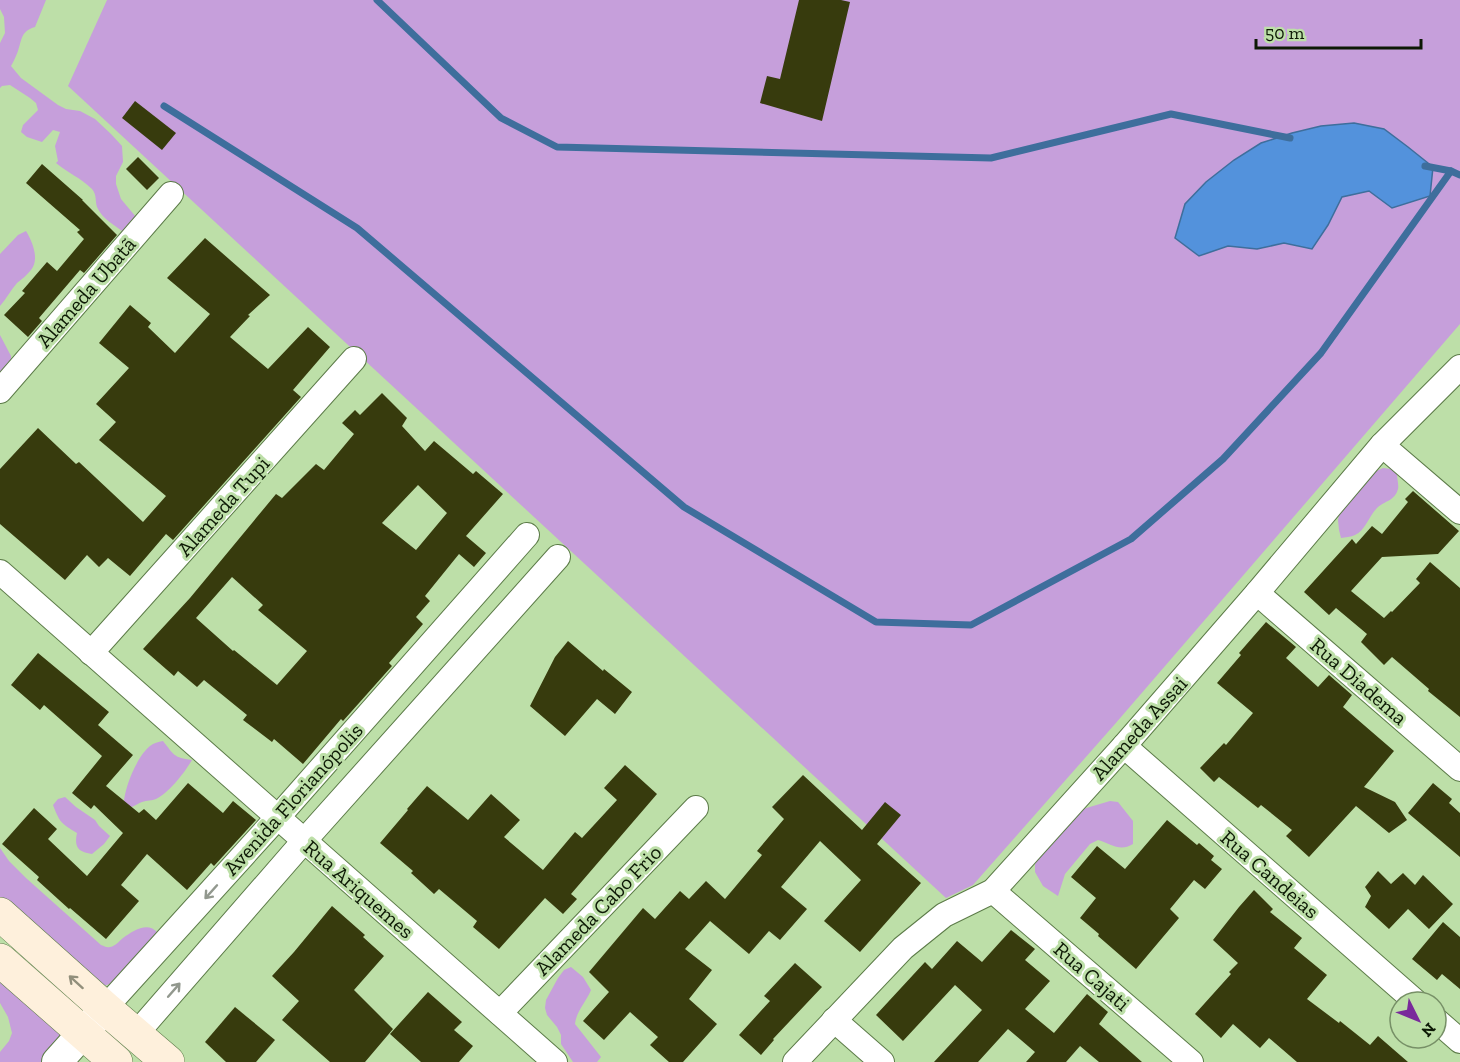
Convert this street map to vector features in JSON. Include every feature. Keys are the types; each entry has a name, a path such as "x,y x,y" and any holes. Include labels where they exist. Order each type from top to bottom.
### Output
{"main road":[{"path":"0,914 168,1062"},
{"path":"0,960 114,1061"}],"street":[{"name":"Alameda Ubatã","path":"0,390 171,194"},
{"name":"Alameda Tupi","path":"91,653 354,359"},
{"name":"Alameda Assai","path":"795,1062 903,948 945,915 993,891 1124,746 1382,445 1460,367"},
{"path":"1382,445 1460,512"},
{"name":"Avenida Florianópolis","path":"57,1062 278,817 527,535"},
{"name":"Avenida Florianópolis","path":"136,1034 304,841 558,557"},
{"name":"Rua Ariquemes","path":"0,573 555,1062"},
{"name":"Rua Diadema","path":"1257,593 1460,769"},
{"name":"Rua Candeias","path":"1124,746 1402,990"},
{"name":"Alameda Cabo Frio","path":"500,1013 696,808"},
{"name":"Rua Cajati","path":"993,891 1191,1062"},
{"path":"834,1020 882,1062"},
{"path":"1448,1030 1460,1041"},
{"path":"114,1061 136,1034"}],"shaded area":[{"path":"0,0 46,0 35,27 23,36 11,66 21,78 58,105 80,111 95,119 122,146 123,162 116,176 116,184 121,199 136,217 126,234 99,211 92,189 56,163 58,161 55,146 60,132 53,130 42,142 27,137 21,132 23,125 38,110 36,103 10,85 0,88 0,43 5,33"},
{"path":"107,0 1460,0 1460,324 973,885 946,898 68,86"},
{"path":"26,231 34,250 34,266 17,283 0,306 0,254 18,235"},
{"path":"0,335 11,356 11,364 0,382"},
{"path":"1383,468 1391,469 1397,474 1397,493 1377,508 1358,533 1341,538 1338,520 1340,510 1372,473"},
{"path":"163,741 175,755 192,760 176,782 161,796 124,808 125,793 140,758 150,746"},
{"path":"65,797 95,820 110,836 92,854 78,848 77,833 57,816 53,805 58,799"},
{"path":"1110,801 1118,802 1133,821 1133,844 1120,847 1098,840 1090,844 1065,874 1058,896 1043,886 1035,872 1035,864 1048,843 1083,809"},
{"path":"0,848 26,878 101,945 107,947 116,945 127,935 145,927 154,929 158,933 126,978 101,987 0,904"},
{"path":"571,967 583,977 591,990 579,1011 575,1024 601,1057 597,1062 573,1062 561,1044 561,1035 547,1015 545,1008 546,1000 558,978 564,970"},
{"path":"0,970 62,1035 44,1062 0,1062 0,1052 12,1033 8,1017 0,1003"}],"water":[{"path":"1354,123 1384,129 1433,167 1430,196 1392,208 1369,191 1342,197 1328,225 1312,249 1284,243 1257,249 1228,246 1199,256 1175,238 1185,204 1206,182 1234,160 1261,143 1292,133 1321,126"}],"building":[{"path":"799,0 850,2 822,121 760,103 767,76 780,79"},
{"path":"135,101 176,133 162,150 122,118"},
{"path":"138,157 159,178 147,190 126,169"},
{"path":"42,164 83,200 117,235 84,273 80,270 39,318 42,321 28,337 4,315 25,293 22,291 47,262 57,271 84,239 77,232 80,230 26,183"},
{"path":"205,238 270,295 248,315 250,316 230,337 268,369 308,327 330,347 293,390 301,397 173,540 166,534 130,576 108,558 99,567 87,555 65,580 0,524 0,469 38,428 76,464 79,462 143,522 166,496 99,440 116,422 96,404 129,368 99,343 130,305 151,323 148,327 175,353 210,314 167,278"},
{"path":"382,393 407,418 402,426 425,451 434,441 473,474 476,471 503,494 466,536 486,553 474,567 459,554 425,596 430,601 416,617 423,624 389,663 392,666 343,721 341,719 303,764 274,739 272,742 243,720 247,715 204,680 197,687 178,671 174,676 143,649 190,598 276,494 282,498 316,464 324,470 354,434 342,423 355,410 360,415","holes":["418,485 447,513 416,550 382,523","232,577 263,605 258,610 307,651 277,685 233,651 196,618"]},
{"path":"1413,491 1459,531 1438,554 1382,557 1351,591 1384,618 1420,583 1416,579 1430,562 1460,588 1460,717 1392,657 1384,665 1361,642 1367,634 1336,608 1329,615 1304,592 1352,539 1356,544 1372,526 1382,534 1408,502 1405,499"},
{"path":"1266,622 1296,647 1286,658 1318,687 1329,675 1352,695 1343,707 1394,751 1364,787 1395,802 1407,820 1389,833 1356,806 1309,857 1286,836 1292,830 1261,805 1258,808 1219,777 1214,782 1200,768 1224,743 1226,745 1253,713 1217,683"},
{"path":"568,641 632,692 615,714 597,699 565,736 530,706 555,657"},
{"path":"38,653 109,712 98,725 133,755 106,786 139,813 144,809 156,820 188,783 223,813 233,801 256,820 214,866 211,863 187,890 147,854 121,885 139,901 106,939 37,880 39,877 2,844 34,808 57,829 48,839 87,876 123,833 94,805 91,809 72,793 102,756 44,705 40,710 11,685"},
{"path":"625,765 657,794 571,894 577,899 563,914 545,898 499,949 473,927 477,921 439,889 434,894 411,873 413,871 380,843 427,786 468,820 491,794 520,820 504,837 543,870 575,832 582,838 617,800 604,788"},
{"path":"803,775 862,830 885,802 901,815 877,844 921,883 860,952 824,921 861,880 820,841 781,887 807,909 780,940 769,931 749,954 710,921 685,949 712,970 689,999 717,1024 683,1062 669,1062 650,1045 658,1037 630,1012 604,1040 583,1021 609,992 589,972 643,908 655,919 680,891 689,899 706,881 725,899 762,855 757,851 784,819 772,807"},
{"path":"1433,783 1452,799 1449,803 1460,813 1460,857 1408,813"},
{"path":"1167,820 1214,856 1211,860 1222,869 1205,889 1194,880 1170,909 1179,918 1136,969 1080,918 1096,898 1071,877 1097,846 1125,869"},
{"path":"1378,871 1391,884 1403,873 1415,885 1423,875 1453,904 1429,929 1408,909 1389,929 1365,907 1371,896 1365,887"},
{"path":"1254,890 1273,909 1270,912 1302,938 1294,948 1327,975 1307,999 1370,1045 1378,1036 1388,1045 1388,1050 1394,1050 1408,1062 1297,1062 1269,1038 1260,1048 1233,1024 1221,1038 1195,1014 1238,963 1213,940"},
{"path":"332,906 365,935 363,937 384,956 354,990 393,1029 365,1062 330,1062 282,1020 299,1001 272,976"},
{"path":"1443,922 1460,937 1460,989 1442,974 1437,980 1412,959"},
{"path":"1011,930 1035,949 1025,960 1050,981 1025,1009 1054,1033 1087,994 1108,1012 1099,1024 1142,1062 1099,1062 1080,1046 1066,1062 1026,1062 1035,1052 1008,1029 978,1062 934,1062 982,1010 955,985 903,1041 876,1015 925,962 932,969 957,941 982,962"},
{"path":"795,963 822,987 761,1055 739,1035 770,1001 764,996"},
{"path":"428,992 462,1022 454,1030 473,1046 459,1062 421,1062 390,1034"},
{"path":"235,1007 275,1040 256,1062 226,1062 205,1042"}],"waterway":[{"path":"377,0 501,118 557,147 991,158 1171,114 1290,138"},
{"path":"164,106 357,228 684,507 876,622 971,625 1131,539 1223,459 1321,353 1451,171"},
{"path":"1425,166 1460,175"}]}
